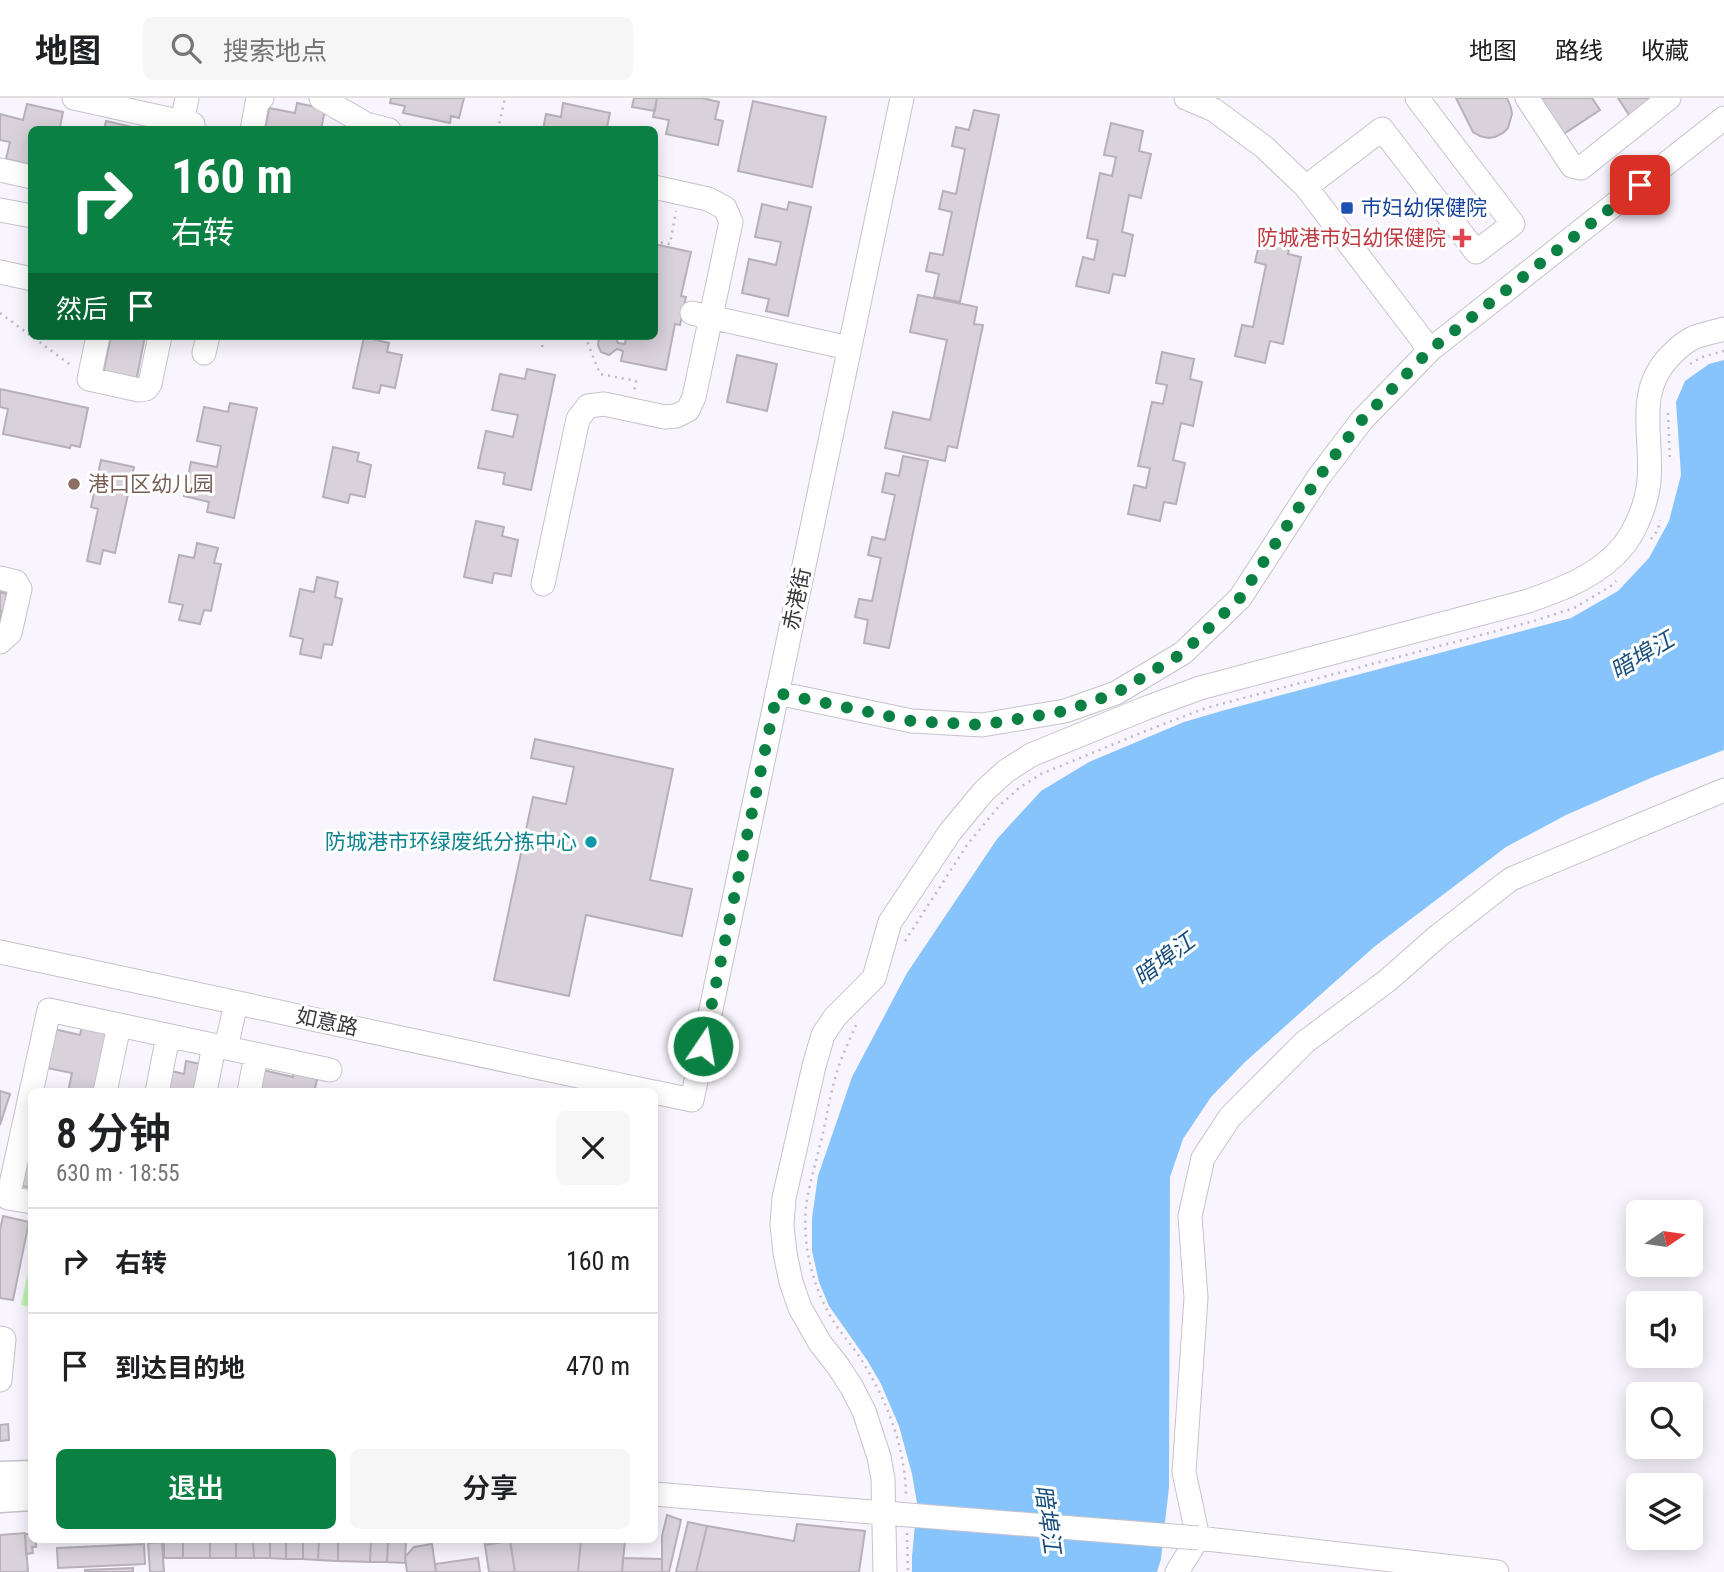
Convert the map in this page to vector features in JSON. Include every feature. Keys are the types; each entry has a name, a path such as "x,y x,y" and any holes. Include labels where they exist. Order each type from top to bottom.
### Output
{"main road":[{"path":"0,1476 28,1475"},
{"path":"0,1497 28,1496"}],"street":[{"path":"74,98 187,126 187,98"},
{"path":"253,126 257,103 262,98"},
{"path":"321,98 374,126"},
{"name":"赤港街","path":"692,1100 902,98"},
{"path":"1186,98 1214,110 1264,147 1306,187 1430,350"},
{"path":"1306,187 1382,129 1476,252 1513,224 1417,98"},
{"path":"1527,98 1572,166 1581,168 1669,98"},
{"path":"777,693 912,721 982,725 1065,711 1116,693 1183,653 1240,598 1318,478 1355,430 1430,350 1724,118"},
{"path":"0,170 28,176"},
{"path":"543,584 578,419 588,406 604,404 665,417 676,416 688,410 694,397 701,315 732,222 725,208 709,199 658,188"},
{"path":"0,210 28,215"},
{"path":"0,272 28,278"},
{"path":"701,315 849,348"},
{"path":"885,1572 898,1514 883,1479 879,1457 864,1412 800,1308 785,1253 782,1225 784,1198 823,1035 835,1017 874,978 890,922 950,832 984,791 1006,771 1031,755 1146,708 1200,688 1528,601 1565,588 1598,569 1623,546 1638,521 1649,484 1647,409 1651,383 1662,363 1678,348 1693,338 1724,329"},
{"path":"97,340 89,379 139,390 146,389 150,384 159,340"},
{"path":"0,578 16,582 19,589 10,633 0,642"},
{"path":"1177,1572 1198,1538 1184,1472 1196,1298 1190,1216 1203,1158 1230,1117 1305,1042 1388,980 1438,936 1511,879 1724,790"},
{"name":"如意路","path":"0,952 635,1088"},
{"path":"206,1088 236,1003"},
{"path":"32,1088 49,1010 330,1070"},
{"path":"106,1088 119,1026"},
{"path":"158,1088 168,1036"},
{"path":"250,1088 256,1055"},
{"name":"如意路","path":"658,1093 692,1100"},
{"path":"28,1106 8,1198 28,1201"},
{"path":"0,1338 4,1339 0,1380"},
{"path":"658,1494 1198,1538 1497,1572"}],"path":[{"path":"499,126 505,98"},
{"path":"658,242 670,244 679,192"},
{"path":"0,313 28,334"},
{"path":"36,340 89,379"},
{"path":"542,347 543,340"},
{"path":"587,340 600,374 636,381 630,409"},
{"path":"1685,370 1702,357 1724,351"},
{"path":"1668,410 1670,474"},
{"path":"1651,540 1661,519"},
{"path":"904,944 967,845 999,806 1019,788 1041,774 1206,708 1574,608 1611,586 1620,577"},
{"path":"856,1023 836,1074 807,1200 807,1250 821,1299 871,1375 885,1402 901,1452 906,1476 898,1514 908,1572"}],"green space":[{"path":"28,1273 28,1306 21,1305"}],"water":[{"name":"暗埠江","path":"1724,360 1724,750 1566,815 1506,847 1374,947 1245,1062 1211,1097 1183,1139 1170,1177 1169,1487 1161,1559 1157,1572 912,1572 917,1503 899,1426 881,1384 867,1360 829,1306 819,1282 812,1251 812,1218 818,1176 852,1077 907,973 997,839 1041,791 1089,762 1184,722 1571,618 1618,591 1649,558 1669,521 1681,475 1676,402 1685,381 1709,364"}],"building":[{"path":"391,98 464,98 459,118 451,116 450,123 403,113 405,106 390,103"},
{"path":"634,98 657,98 655,111 632,107"},
{"path":"657,98 702,98 719,102 715,119 723,121 718,145 666,134 669,120 653,117"},
{"path":"1456,98 1507,98 1512,114 1508,128 1495,137 1488,138 1473,132"},
{"path":"1538,98 1592,98 1600,110 1562,135"},
{"path":"1618,98 1660,98 1631,118"},
{"path":"753,101 826,117 812,187 738,171"},
{"path":"297,103 325,109 322,126 266,126 269,108 295,113"},
{"path":"563,103 610,113 607,126 544,126 546,114 561,117"},
{"path":"27,104 63,112 60,126 28,126 28,164 6,159 10,142 0,140 0,114 23,120"},
{"path":"974,110 999,115 960,302 934,297 939,274 926,271 930,253 943,255 952,212 939,209 943,191 956,194 965,149 952,146 956,127 969,130"},
{"path":"106,121 128,126 105,126"},
{"path":"1111,123 1143,131 1139,151 1151,154 1141,198 1129,195 1122,232 1133,235 1125,276 1113,274 1109,293 1076,286 1083,257 1094,260 1098,240 1087,238 1100,173 1112,176 1116,157 1104,155"},
{"path":"789,202 811,207 788,316 766,311 769,299 742,293 749,259 776,265 781,242 755,237 762,204 787,210"},
{"path":"1263,227 1293,233 1288,254 1301,257 1283,344 1270,341 1265,363 1235,356 1242,325 1253,327 1266,265 1255,262"},
{"path":"658,245 691,252 681,296 686,297 680,325 675,324 666,370 621,361 623,351 617,349 609,355 601,352 598,345 599,340 617,340 618,343 625,344 626,340 658,340"},
{"path":"918,295 977,307 974,324 983,325 957,448 948,446 945,461 885,448 893,412 930,420 947,340 910,332"},
{"path":"110,340 144,340 136,382 103,374"},
{"path":"363,340 389,343 387,352 402,355 395,388 381,385 379,393 353,388"},
{"path":"1162,352 1194,359 1190,379 1202,382 1193,426 1181,423 1173,460 1185,463 1176,504 1164,502 1160,521 1128,514 1134,485 1146,488 1150,468 1138,466 1152,402 1163,404 1167,385 1156,383"},
{"path":"737,355 777,364 767,411 727,402"},
{"path":"527,369 555,375 531,490 503,484 505,473 478,468 486,431 513,437 518,415 492,410 500,374 525,379"},
{"path":"0,389 88,408 80,447 71,445 70,448 3,434 8,409 0,407"},
{"path":"230,403 257,408 234,518 207,512 209,502 184,496 191,462 217,467 221,446 197,441 204,407 228,412"},
{"path":"333,447 359,453 357,461 371,465 365,497 350,494 348,503 323,497"},
{"path":"903,456 928,461 889,648 864,643 868,620 855,617 859,599 872,601 881,558 868,555 872,537 885,540 895,495 882,492 886,473 899,476"},
{"path":"101,460 134,467 115,553 103,550 100,564 87,561 98,509 91,507"},
{"path":"476,521 504,527 502,536 518,540 511,576 494,573 492,583 464,577"},
{"path":"197,543 218,548 214,563 221,564 211,611 204,610 200,624 179,620 183,605 169,602 179,555 194,558"},
{"path":"317,577 338,582 335,597 342,599 332,645 324,644 321,658 300,654 303,639 290,636 300,589 314,592"},
{"path":"0,586 8,587 3,612 0,611"},
{"path":"0,592 7,594 0,627"},
{"name":"防城港市环绿废纸分拣中心","path":"535,739 673,769 650,880 692,889 682,936 586,915 569,996 494,980 533,797 566,804 574,767 531,758"},
{"path":"82,1026 108,1032 96,1088 69,1088 72,1073 42,1067 50,1028 80,1035"},
{"path":"186,1061 201,1064 197,1088 163,1088 167,1070 184,1074"},
{"path":"263,1070 293,1077 294,1071 318,1076 315,1088 260,1088"},
{"path":"0,1091 10,1094 0,1125"},
{"path":"25,1148 28,1149 28,1187 17,1185"},
{"path":"3,1216 28,1222 13,1300 0,1298 0,1230"},
{"path":"8,1424 9,1440 0,1441 0,1425"},
{"path":"667,1515 681,1520 669,1572 662,1572 662,1536"},
{"path":"688,1522 707,1526 696,1572 676,1572"},
{"path":"797,1524 865,1531 859,1572 696,1572 707,1526 794,1541"},
{"path":"25,1533 28,1572 0,1572 0,1535"},
{"path":"25,1534 28,1534 28,1543 36,1543 36,1547 32,1547 33,1553 26,1554"},
{"path":"148,1543 162,1543 164,1572 150,1572"},
{"path":"164,1543 183,1543 183,1558 164,1558"},
{"path":"183,1543 210,1543 210,1558 183,1558"},
{"path":"210,1543 236,1543 236,1558 210,1558"},
{"path":"236,1543 253,1543 254,1558 236,1558"},
{"path":"253,1543 270,1543 270,1558 254,1558"},
{"path":"270,1543 286,1543 286,1559 270,1558"},
{"path":"286,1543 303,1543 303,1559 286,1559"},
{"path":"303,1543 319,1543 318,1560 303,1559"},
{"path":"319,1543 338,1543 338,1561 318,1560"},
{"path":"338,1543 371,1543 370,1562 338,1561"},
{"path":"371,1543 388,1543 387,1562 370,1562"},
{"path":"388,1543 406,1543 405,1563 387,1562"},
{"path":"510,1543 581,1543 578,1572 515,1572"},
{"path":"510,1543 515,1572 489,1572 485,1545"},
{"path":"581,1543 625,1543 622,1572 578,1572"},
{"path":"144,1544 145,1564 58,1568 57,1548"},
{"path":"432,1544 436,1572 407,1572 405,1557 414,1547"},
{"path":"478,1558 480,1572 436,1572 435,1564"},
{"path":"623,1558 662,1559 662,1572 622,1572"},
{"path":"133,1568 133,1572 85,1572 85,1570"}],"place":[{"name":"巿妇幼保健院","path":"1347,208"},
{"name":"防城港市妇幼保健院","path":"1462,238"},
{"name":"港口区幼儿园","path":"74,484"},
{"name":"防城港市环绿废纸分拣中心","path":"591,842"}],"route":[{"path":"703,1046 777,693 912,721 982,725 1065,711 1116,693 1183,653 1240,598 1318,478 1347,439 1430,350 1640,185"}]}
